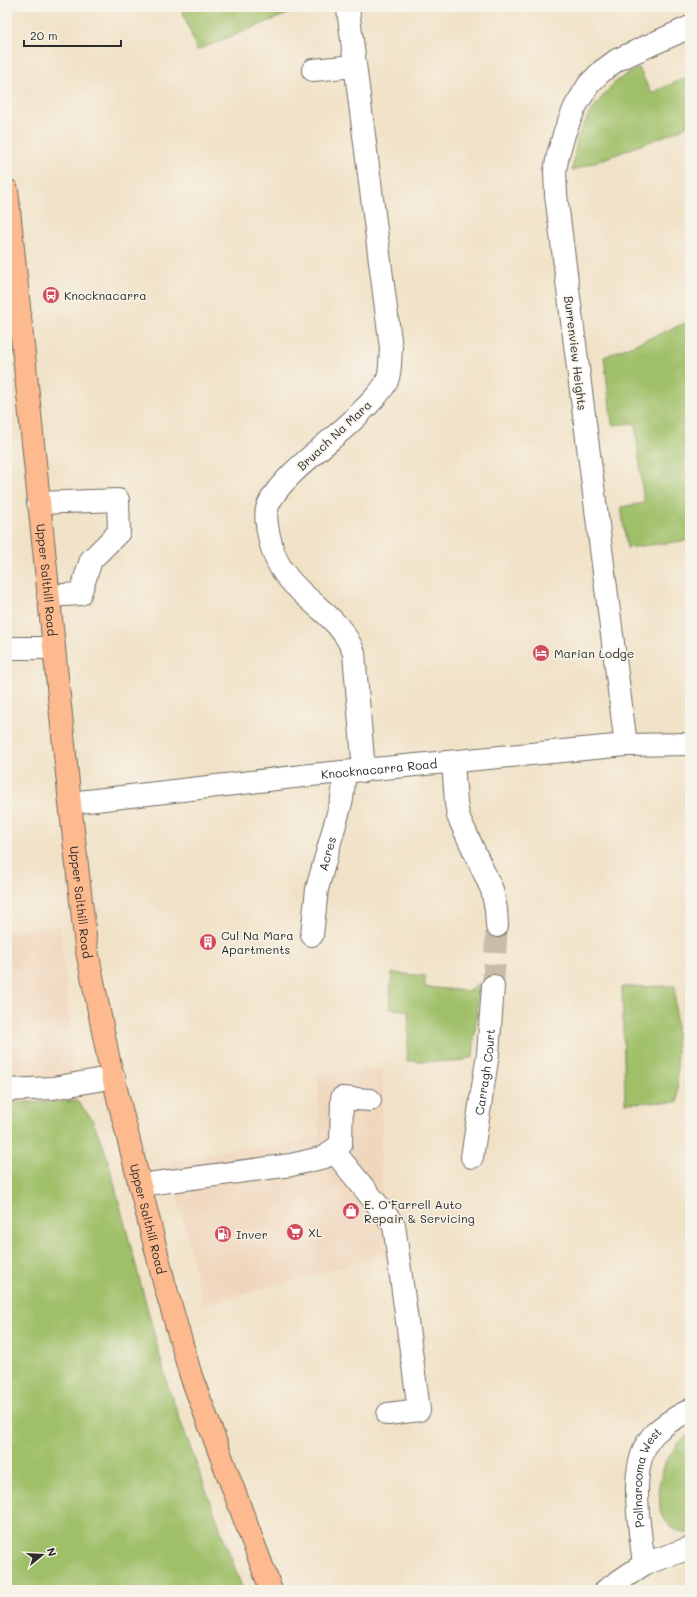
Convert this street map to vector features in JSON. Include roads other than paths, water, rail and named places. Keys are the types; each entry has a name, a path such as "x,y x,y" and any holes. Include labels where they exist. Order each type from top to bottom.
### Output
{"main road":[{"name":"Upper Salthill Road","path":"7,190 38,503 86,946 114,1077 140,1185 164,1282 191,1376 271,1590"}],"street":[{"name":"Bruach Na Mara","path":"348,9 354,66 391,348 389,373 381,390 353,420 312,456 280,487 271,498 266,509 266,524 274,554 284,573 296,588 336,623 346,635 354,654 355,772"},
{"name":"Burrenview Heights","path":"626,745 556,195 555,170 565,131 575,107 590,84 602,71 617,60 690,27"},
{"path":"313,70 354,66"},
{"path":"38,503 118,500 119,532 91,560 80,594 48,596"},
{"path":"7,648 54,648"},
{"name":"Knocknacarra Road","path":"70,803 355,772 626,745 690,744"},
{"path":"453,762 458,816 492,890 496,909 497,926"},
{"name":"Acres","path":"312,935 317,889 342,799 355,772"},
{"name":"Carragh Court","path":"472,1157 488,1054 493,986"},
{"path":"7,1090 53,1088 114,1077"},
{"path":"140,1185 291,1165 325,1157 341,1144 342,1098 370,1100"},
{"path":"333,1150 394,1225 419,1410 388,1414"},
{"name":"Pollnarooma West","path":"644,1564 636,1501 640,1460 654,1434 690,1410"},
{"path":"606,1590 644,1564 690,1548"}],"tunnel":[{"path":"493,986 497,926"}],"place":[{"name":"Knocknacarra","path":"51,295"},
{"name":"Marian Lodge","path":"541,653"},
{"name":"Cul Na Mara Apartments","path":"208,942"},
{"name":"E. O’Farrell Auto Repair & Servicing","path":"351,1211"},
{"name":"XL","path":"295,1232"},
{"name":"Inver","path":"223,1234"}]}
